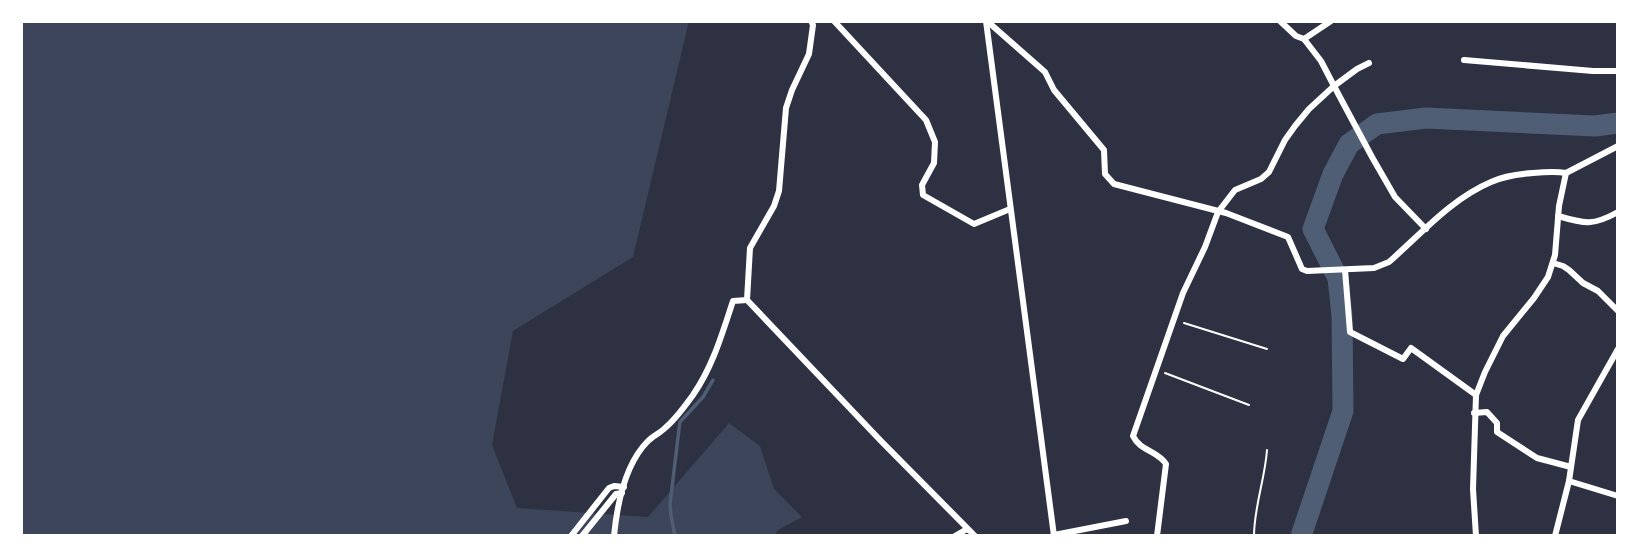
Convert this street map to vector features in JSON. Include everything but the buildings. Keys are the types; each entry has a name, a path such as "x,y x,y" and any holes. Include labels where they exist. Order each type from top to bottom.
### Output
{"street":[{"path":"811,21 813,25 809,54 786,108 779,191 774,206 750,248 747,300 881,442 973,534"},
{"path":"834,21 926,120 936,142 934,163 922,185 923,195 974,224 1010,209"},
{"path":"986,21 1054,535"},
{"path":"986,21 1045,72 1054,90 1104,150 1105,174 1114,184 1226,213 1288,237 1303,269 1307,271 1382,266 1465,195 1493,181 1520,174 1566,173 1618,146"},
{"path":"1280,21 1296,36 1304,39 1321,61 1395,197 1426,229"},
{"path":"1304,39 1331,21"},
{"path":"1464,60 1618,71"},
{"path":"1157,536 1166,464 1163,458 1137,444 1133,436 1183,293 1219,212 1235,190 1261,179 1269,172 1285,140 1309,109 1334,86 1369,63"},
{"path":"1476,536 1473,489 1476,395 1503,336 1548,277 1555,255 1559,205 1566,173"},
{"path":"1559,216 1586,224 1618,212"},
{"path":"1553,263 1563,266 1583,283 1598,291 1618,311"},
{"path":"1344,270 1350,332 1404,359 1411,348 1476,395"},
{"path":"614,536 623,490 638,454 679,413 709,370 733,301 747,300"},
{"path":"1555,536 1569,481 1578,420 1618,349"},
{"path":"1474,413 1487,412 1497,424 1497,432 1537,458 1571,467"},
{"path":"1569,481 1618,495"},
{"path":"571,536 609,488 614,486 623,490"},
{"path":"582,536 616,494 623,490"},
{"path":"1045,536 1126,521"},
{"path":"955,536 967,529 973,534"}],"path":[{"path":"1174,319 1267,349"},
{"path":"1156,370 1249,405"},
{"path":"1254,536 1254,519 1268,450"}],"shaded area":[{"path":"21,21 689,21 633,257 513,331 492,445 517,508 648,517 729,423 760,446 774,489 802,517 778,530 774,536 21,536"}],"waterway":[{"path":"1301,536 1343,411 1342,316 1338,278 1313,229 1333,174 1349,144 1377,124 1426,118 1595,126 1618,123"},
{"path":"675,536 670,504 680,422 703,397 713,380"}]}
